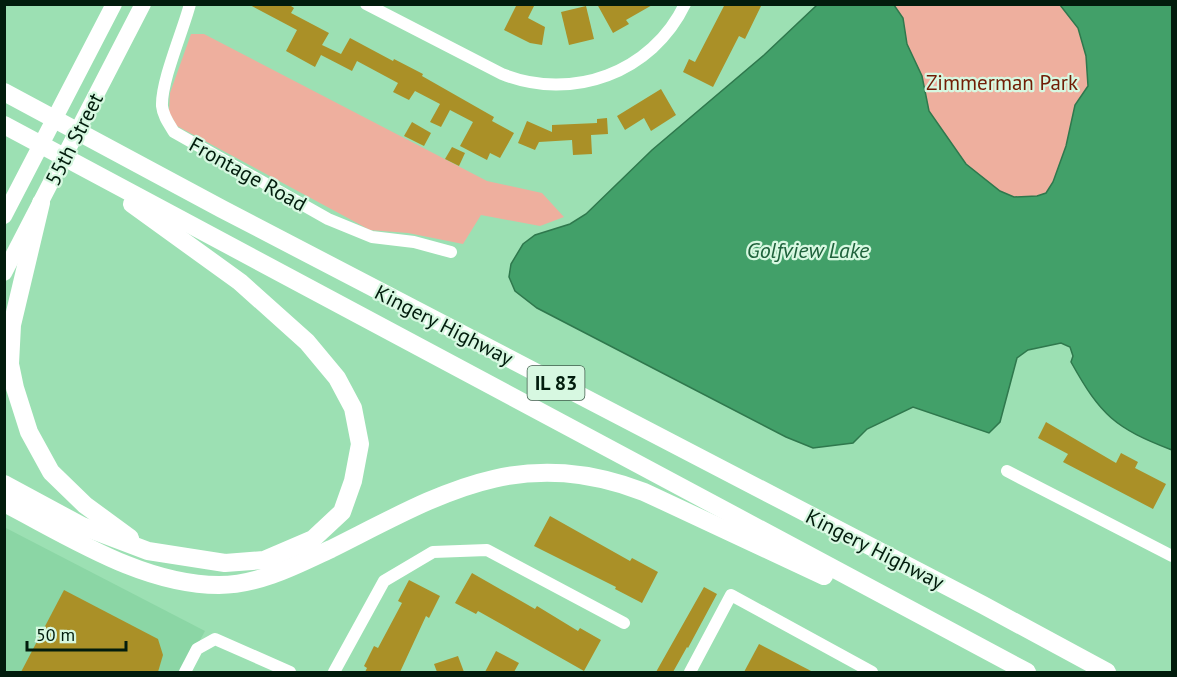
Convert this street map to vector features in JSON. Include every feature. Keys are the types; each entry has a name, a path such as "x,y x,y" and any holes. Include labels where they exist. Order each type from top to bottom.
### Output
{"highway":[{"name":"Kingery Highway","path":"5,92 222,209 1107,672"},
{"name":"Kingery Highway","path":"4,125 82,169 233,246 1027,672"},
{"path":"4,484 82,526 148,551 225,563 264,560 312,539 342,512 353,481 360,444 353,408 337,378 307,342 240,282 82,169"},
{"path":"41,203 12,325 10,364 15,388 29,432 51,472 85,505 148,551"},
{"path":"4,503 99,552 133,566 179,580 220,585 277,573 438,495 482,481 524,472 572,473 614,480 644,492 966,639"}],"main road":[{"name":"55th Street","path":"4,216 114,4"},
{"name":"55th Street","path":"4,273 143,4"}],"street":[{"name":"Frontage Road","path":"190,4 164,90 162,107 167,122 174,132 328,219 372,237 414,242 451,252"},
{"path":"366,4 512,78 550,85 596,81 623,69 651,50 666,35 685,4"},
{"path":"1007,471 1173,556"},
{"path":"334,672 384,581 433,552 487,549 624,623"},
{"path":"690,672 731,595 872,672"},
{"path":"185,672 197,649 215,639 290,672"}],"shaded area":[{"path":"4,527 205,631 183,672 5,672"}],"green space":[{"name":"Zimmerman Park","path":"894,5 1060,5 1078,28 1086,56 1088,86 1075,105 1066,146 1053,182 1046,193 1037,196 1014,197 1000,191 966,164 929,111 922,76 907,44 903,18"},
{"path":"191,34 204,34 487,181 542,193 564,217 540,226 481,215 463,244 408,233 370,230 177,126 169,112 170,93"}],"water":[{"name":"Golfview Lake","path":"817,5 894,5 903,18 907,44 922,76 929,111 966,164 1000,191 1014,197 1037,196 1046,193 1053,182 1066,146 1075,105 1088,86 1086,56 1078,28 1060,5 1172,5 1172,450 1136,435 1111,418 1091,395 1071,362 1073,356 1070,347 1061,343 1028,350 1017,358 1000,422 989,433 913,407 867,429 853,443 813,448 786,437 537,308 515,291 509,277 511,264 523,244 535,235 570,224 586,214 652,150 764,55"}],"building":[{"path":"248,4 288,4 294,8 291,13 329,33 322,45 341,54 350,38 423,74 422,76 494,117 492,121 514,133 500,158 490,153 487,160 460,146 473,122 450,110 441,127 430,122 440,104 415,91 409,100 393,92 398,83 357,61 352,71 321,55 315,67 286,51 297,30"},
{"path":"517,4 535,4 528,18 545,27 542,45 530,43 504,30"},
{"path":"597,4 654,4 626,20 629,24 613,33"},
{"path":"725,4 762,4 745,39 739,36 713,87 683,72 689,59 695,62"},
{"path":"586,6 594,39 569,45 561,12"},
{"path":"661,89 676,115 651,131 644,118 625,130 617,116"},
{"path":"607,118 608,134 591,135 592,154 573,155 572,140 539,142 535,150 518,143 527,121 552,132 552,125 597,123 597,119"},
{"path":"412,122 431,133 424,146 404,136"},
{"path":"452,147 465,153 459,166 445,159"},
{"path":"1046,422 1116,463 1121,453 1138,462 1135,468 1166,484 1153,509 1063,462 1068,454 1038,438"},
{"path":"550,516 630,561 632,558 658,572 642,603 615,589 616,587 534,546"},
{"path":"472,573 535,609 537,606 578,631 580,628 601,640 584,671 478,611 476,614 455,603"},
{"path":"409,580 440,596 429,618 426,616 400,672 365,672 367,668 364,666 374,646 378,648 402,603 398,601"},
{"path":"704,587 717,594 688,648 673,672 656,672"},
{"path":"64,590 158,639 163,655 158,672 21,672"},
{"path":"759,644 813,672 744,672"},
{"path":"496,651 519,663 514,672 485,672"},
{"path":"458,656 464,672 437,672 434,664"}]}
